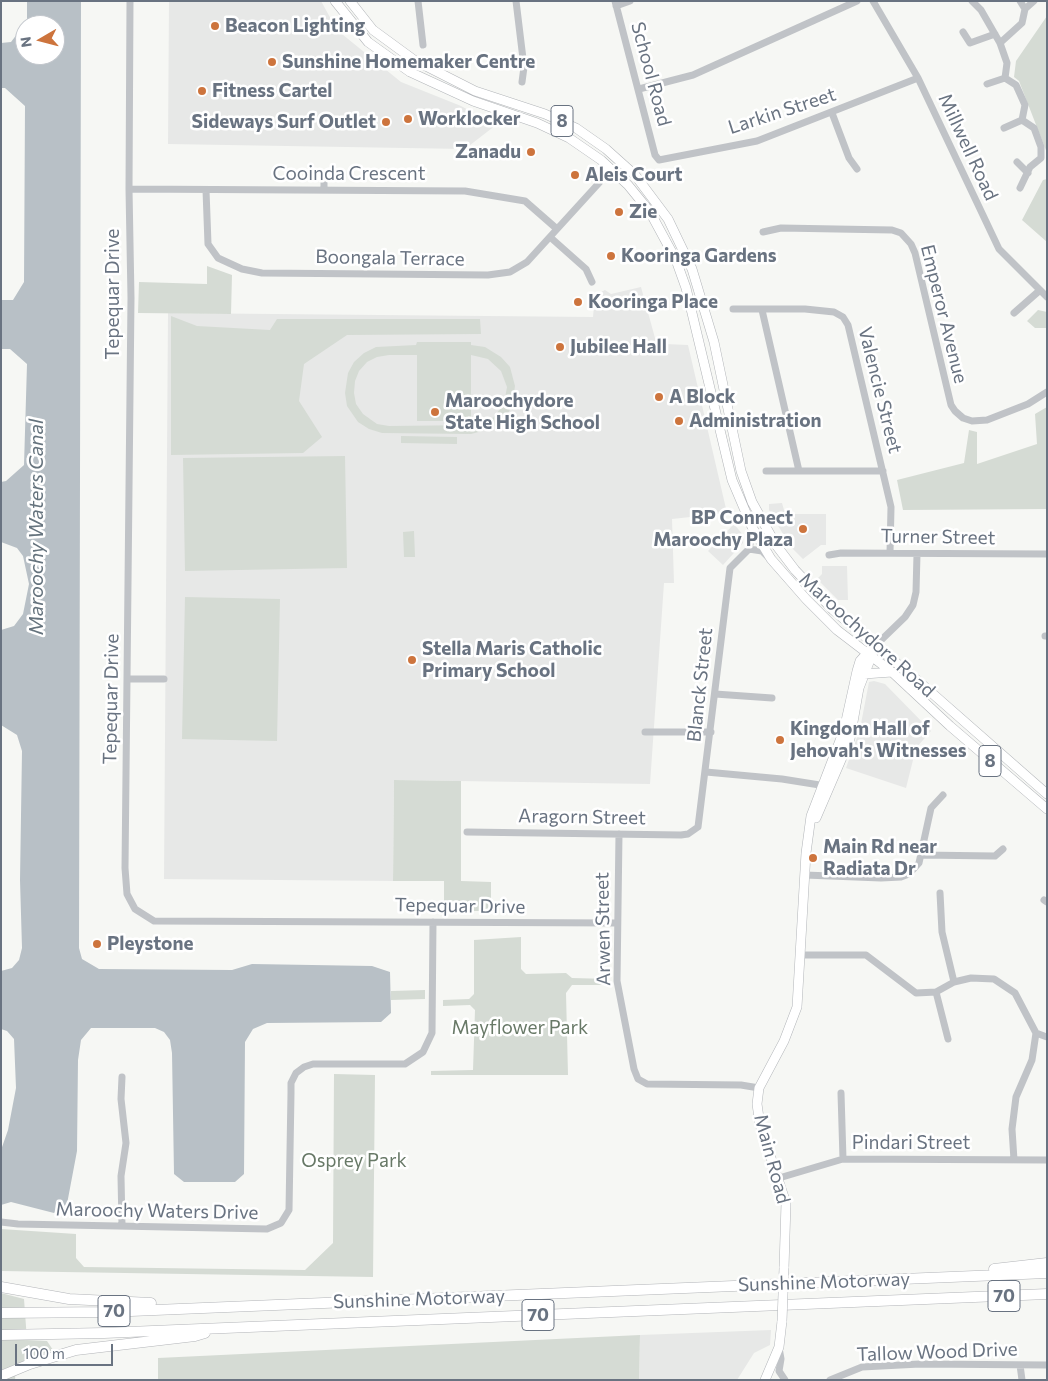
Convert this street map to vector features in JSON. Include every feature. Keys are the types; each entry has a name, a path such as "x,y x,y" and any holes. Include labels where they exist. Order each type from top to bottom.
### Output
{"highway":[{"path":"979,1276 995,1269 1047,1263"},
{"name":"Sunshine Motorway","path":"1,1313 227,1307 1047,1273"},
{"path":"1,1287 93,1301 203,1302 227,1307"},
{"name":"Sunshine Motorway","path":"1,1335 216,1329 1047,1294"},
{"path":"962,1298 979,1303 1047,1301"},
{"path":"1,1376 30,1364 76,1350 195,1336 216,1329"}],"main road":[{"name":"Maroochydore Road","path":"336,1 358,32 391,60 441,88 493,109 537,123 569,138 614,171 641,200 670,245 681,274 730,473 753,529 771,559 821,614 892,672 950,726 1047,809"},
{"name":"Maroochydore Road","path":"350,1 378,34 414,60 467,88 537,110 576,128 619,160 646,188 668,220 692,269 714,342 738,460 746,485 761,519 776,545 795,570 833,610 1047,794"},
{"name":"Main Road","path":"826,786 844,730 856,671 875,646"},
{"name":"Main Road","path":"767,1378 779,1347 782,1322 786,1203 759,1120 757,1104 759,1088 791,1026 797,1007 804,875 811,816 850,739 859,688 869,655"},
{"path":"864,674 892,672"},
{"path":"758,1380 767,1378"}],"street":[{"name":"Tepequar Drive","path":"130,1 129,188 131,298 125,868 127,894 135,908 154,921 618,924"},
{"path":"418,1 424,45"},
{"path":"516,1 524,67 522,82"},
{"path":"615,4 630,1"},
{"path":"639,89 693,75 857,1"},
{"name":"Millwell Road","path":"873,1 918,78 999,249 1047,297"},
{"path":"972,1 981,10 1000,43 1008,63 1006,78"},
{"path":"1020,1 1025,9"},
{"path":"1000,43 1022,23 1025,9 1034,1"},
{"name":"School Road","path":"615,4 655,155"},
{"path":"963,32 970,42 995,34"},
{"name":"Larkin Street","path":"655,155 659,160 664,160 756,141 918,78"},
{"path":"987,84 1006,78"},
{"path":"1006,78 1016,85 1025,106 1022,120"},
{"path":"832,113 849,158 857,169"},
{"path":"1004,128 1022,120"},
{"path":"1020,188 1028,173 1041,158 1041,147 1034,128 1022,120"},
{"path":"1017,162 1028,173"},
{"path":"324,175 324,190"},
{"name":"Boongala Terrace","path":"206,190 206,236 211,251 230,265 252,272 501,274 527,262 599,183"},
{"name":"Cooinda Crescent","path":"129,188 206,190 465,190 519,199 531,205 557,229"},
{"name":"Emperor Avenue","path":"764,232 781,228 892,230 901,233 911,244 915,253 951,405 955,410 963,418 972,421 988,420 1028,404 1047,392"},
{"path":"550,237 586,269 592,282"},
{"path":"1014,312 1039,291"},
{"name":"Valencie Street","path":"733,310 804,309 834,312 843,317 848,325 891,507 890,553"},
{"path":"762,310 799,471"},
{"path":"766,471 883,471"},
{"path":"753,529 749,549 762,552 771,559"},
{"name":"Blanck Street","path":"695,831 700,821 730,568 749,549"},
{"name":"Turner Street","path":"829,555 841,553 1047,554"},
{"path":"875,646 905,617 913,605 916,592 917,554"},
{"path":"128,679 164,679"},
{"path":"715,694 772,698"},
{"path":"645,732 711,732"},
{"path":"706,772 826,786"},
{"path":"804,875 901,878 909,874 919,863 931,808 943,795"},
{"name":"Aragorn Street","path":"467,832 680,835 695,831"},
{"name":"Arwen Street","path":"619,834 617,981 638,1079 647,1084 741,1085 759,1088"},
{"path":"921,855 996,856 1003,848"},
{"path":"940,893 942,932 954,982"},
{"name":"Maroochy Waters Drive","path":"1,1222 267,1229 281,1223 289,1210 290,1093 291,1083 296,1073 312,1064 405,1064 423,1052 432,1033 434,922"},
{"path":"800,955 866,956 916,993 936,992 954,982 971,978 994,979 1015,993 1036,1033 1032,1060 1016,1097 1012,1129 1014,1160"},
{"path":"936,992 948,1039"},
{"path":"1036,1033 1047,1037"},
{"path":"122,1077 121,1098 126,1143 121,1176 122,1226"},
{"path":"841,1093 843,1159"},
{"name":"Pindari Street","path":"779,1178 843,1159 1047,1160"},
{"name":"Main Road","path":"779,1347 781,1359 779,1371 784,1380"},
{"name":"Tallow Wood Drive","path":"830,1380 862,1367 920,1364 1047,1365"},
{"path":"1020,1365 1022,1380"},
{"name":"Main Road","path":"767,1378 784,1380"}],"shaded area":[{"name":"Sunshine Homemaker Centre","path":"169,1 321,1 337,30 401,82 461,106 496,125 465,149 168,144"},
{"path":"641,287 655,338 665,344 688,345 727,513 672,519 674,583 664,583 650,784 394,780 393,881 164,879 168,313 593,317 595,295 605,290 611,294"},
{"name":"BP Connect Maroochy Plaza","path":"782,503 784,510 790,514 826,514 826,545 821,545 803,559 790,546 769,510 769,504"},
{"path":"734,524 743,535 743,543 723,565 708,551"},
{"path":"822,566 847,566 848,600 838,600 817,579 822,574"},
{"path":"874,681 885,684 931,731 916,748 906,788 846,768 860,729 869,682"},
{"path":"771,1330 770,1345 754,1353 737,1380 639,1380 640,1335"}],"green space":[{"path":"1047,16 1047,153 1019,81 1014,77 1016,61"},
{"path":"1047,179 1047,242 1022,220 1043,180"},
{"path":"207,266 232,275 231,314 138,313 139,282 207,284"},
{"path":"1038,310 1047,312 1047,328 1035,328 1027,321"},
{"path":"171,316 197,326 270,330 277,319 480,319 481,334 347,335 304,364 299,401 322,437 303,453 171,455"},
{"path":"417,342 471,342 471,345 485,347 501,357 510,367 515,386 512,406 506,417 490,429 471,434 382,433 369,429 358,422 347,406 345,393 348,373 354,362 364,353 376,347 416,345","holes":["389,355 417,355 417,421 471,421 471,355 488,359 501,371 507,387 504,404 493,418 477,425 389,426 377,424 363,414 356,404 354,393 355,381 359,371 367,362 377,357"]},
{"path":"1047,407 1047,509 903,510 897,480 964,463 969,430 977,432 977,464 1037,444 1035,414"},
{"path":"401,436 457,437 457,444 401,443"},
{"path":"345,456 347,568 185,571 183,458"},
{"path":"414,531 415,557 404,557 403,532"},
{"path":"185,597 280,599 277,741 182,739"},
{"path":"394,780 461,781 461,881 491,882 491,911 444,911 444,881 393,881"},
{"name":"Mayflower Park","path":"521,937 521,969 526,974 566,973 572,978 609,979 609,985 572,985 566,993 568,1075 431,1075 431,1071 473,1070 475,1010 470,1005 443,1006 443,1000 469,999 474,994 474,940"},
{"path":"425,990 425,999 391,1000 391,991"},
{"name":"Osprey Park","path":"334,1074 375,1075 373,1277 1,1271 1,1229 76,1234 76,1258 84,1267 305,1270 333,1243"},
{"path":"1,1293 24,1299 27,1340 47,1341 53,1350 16,1365 15,1380 1,1380"},
{"path":"640,1335 639,1380 158,1380 158,1358"}],"water":[{"name":"Maroochy Waters Canal","path":"27,1 81,1 79,948 82,959 99,969 232,970 252,964 372,966 390,972 391,1013 381,1022 267,1023 253,1029 245,1042 244,1174 235,1182 184,1182 174,1174 172,1053 170,1040 164,1032 155,1028 91,1028 81,1040 78,1060 77,1151 67,1204 54,1213 11,1202 1,1205 1,1150 8,1130 16,1088 14,1039 7,1031 1,1029 1,971 12,968 19,960 22,948 20,880 22,751 17,735 1,725 1,630 14,626 23,614 29,584 23,556 17,548 1,542 1,482 6,481 24,465 27,364 10,349 1,349 1,300 13,300 24,282 25,106 5,88 1,88 1,43 11,42 15,37 15,65 65,65 65,15 27,15"}],"place":[{"name":"Beacon Lighting","path":"215,26"},
{"name":"Sunshine Homemaker Centre","path":"272,62"},
{"name":"Fitness Cartel","path":"202,91"},
{"name":"Worklocker","path":"408,119"},
{"name":"Sideways Surf Outlet","path":"386,122"},
{"name":"Zanadu","path":"531,152"},
{"name":"Aleis Court","path":"575,175"},
{"name":"Zie","path":"619,212"},
{"name":"Kooringa Gardens","path":"611,256"},
{"name":"Kooringa Place","path":"578,302"},
{"name":"Jubilee Hall","path":"560,347"},
{"name":"A Block","path":"659,397"},
{"name":"Maroochydore State High School","path":"435,412"},
{"name":"Administration","path":"679,421"},
{"name":"BP Connect Maroochy Plaza","path":"803,529"},
{"name":"Stella Maris Catholic Primary School","path":"412,660"},
{"name":"Kingdom Hall of Jehovah's Witnesses","path":"780,740"},
{"name":"Main Rd near Radiata Dr","path":"813,858"},
{"name":"Pleystone","path":"97,944"}]}
